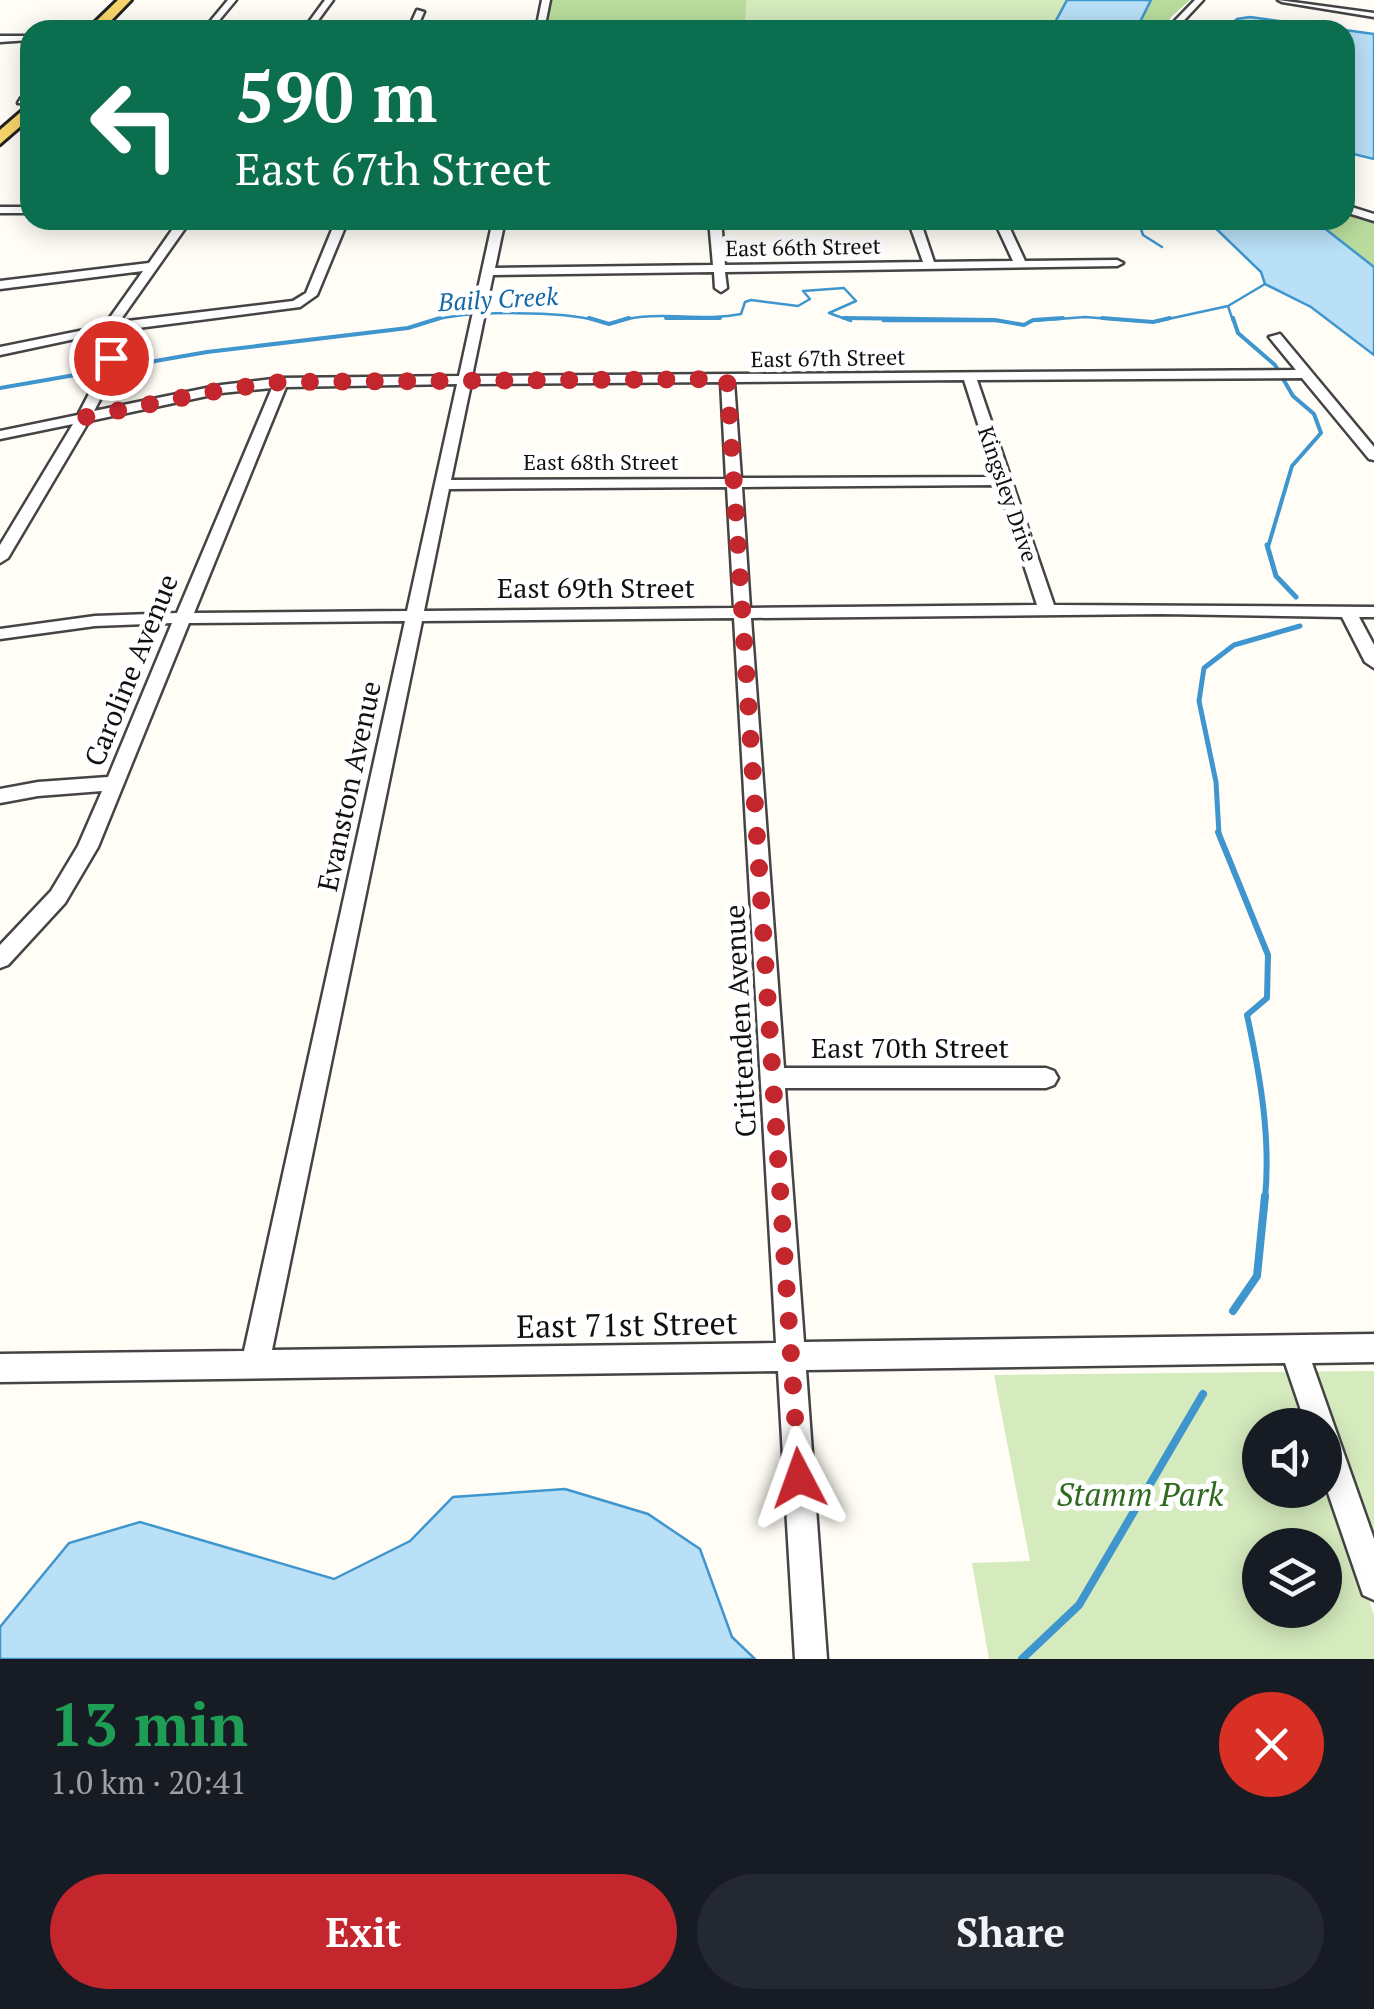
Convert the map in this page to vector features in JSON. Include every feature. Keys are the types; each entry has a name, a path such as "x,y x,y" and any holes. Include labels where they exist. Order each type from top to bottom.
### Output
{"main road":[{"path":"104,20 125,0"},
{"path":"119,20 140,0"},
{"path":"0,140 20,112"}],"street":[{"path":"216,20 232,0"},
{"path":"1179,20 1198,0"},
{"path":"1282,0 1374,14"},
{"path":"414,20 416,6"},
{"path":"0,558 86,417 110,368 108,328 178,230"},
{"path":"0,351 108,328 296,304 311,293 338,230"},
{"name":"Evanston Avenue","path":"255,1364 497,230"},
{"path":"717,230 721,288"},
{"path":"917,230 930,266"},
{"path":"1005,230 1021,265"},
{"name":"East 66th Street","path":"490,272 1117,263"},
{"path":"0,285 155,266"},
{"path":"1275,337 1374,456"},
{"name":"East 67th Street","path":"0,435 221,390 281,382 1302,374"},
{"name":"Kingsley Drive","path":"968,376 1048,612"},
{"name":"Crittenden Avenue","path":"727,379 811,1659"},
{"name":"Caroline Avenue","path":"0,958 43,915 70,878 114,783 281,382"},
{"name":"East 68th Street","path":"441,486 1002,481"},
{"path":"1348,612 1374,662"},
{"name":"East 69th Street","path":"0,634 81,622 181,618 1374,612"},
{"path":"0,796 114,783"},
{"name":"East 70th Street","path":"774,1078 1046,1078"},
{"name":"East 71st Street","path":"0,1368 1374,1348"},
{"path":"1294,1350 1314,1408"},
{"path":"1342,1490 1374,1584"}],"green space":[{"path":"546,0 1067,0 1056,20 542,20"},
{"path":"552,0 746,0 745,20 548,20"},
{"path":"1151,0 1190,0 1169,20 1141,20"},
{"path":"1355,216 1374,223 1374,267 1327,230 1355,230"},
{"name":"Stamm Park","path":"1374,1371 1374,1569 1359,1570 1374,1615 1374,1659 989,1659 972,1563 1030,1561 994,1375"}],"water":[{"path":"1067,0 1151,0 1141,20 1056,20"},
{"path":"1355,31 1374,34 1374,159 1355,154"},
{"path":"1217,230 1327,230 1374,267 1374,355 1311,307 1265,284 1261,272"},
{"path":"565,1489 648,1514 700,1549 732,1637 755,1659 0,1659 0,1627 69,1543 140,1522 334,1579 410,1541 453,1497"}],"waterway":[{"path":"1141,230 1162,247"},
{"name":"Baily Creek","path":"1228,306 1265,284"},
{"name":"Baily Creek","path":"620,321 649,316 741,314 745,302 751,300 798,306 810,299 803,291 844,288 856,301 829,313 851,321"},
{"name":"Baily Creek","path":"1159,321 1228,306"},
{"path":"1228,306 1233,321"},
{"name":"Baily Creek","path":"432,321 515,313 598,321"},
{"name":"Baily Creek","path":"1032,321 1085,317 1136,321"},
{"name":"Baily Creek","path":"0,388 207,352 408,328 440,318"},
{"name":"Baily Creek","path":"589,318 609,324 629,318"},
{"name":"Baily Creek","path":"666,318 720,318"},
{"name":"Baily Creek","path":"844,318 995,320 1024,325 1033,320 1063,318"},
{"name":"Baily Creek","path":"1102,318 1153,322 1170,318"},
{"path":"1233,318 1238,333 1275,365 1293,396 1314,414 1321,433 1292,466 1268,547"},
{"name":"Baily Creek","path":"883,321 1000,321"},
{"path":"1267,545 1276,576 1296,597"},
{"path":"1219,834 1216,782 1199,701 1204,668 1234,645 1300,626"},
{"path":"1218,832 1268,955 1267,998 1247,1015 1263,1106 1265,1199"},
{"path":"1233,1311 1257,1276 1265,1196"},
{"path":"1022,1659 1079,1605 1203,1394"}],"route":[{"path":"111,358 104,383 86,417 281,382 727,379 751,695 799,1478"}]}
